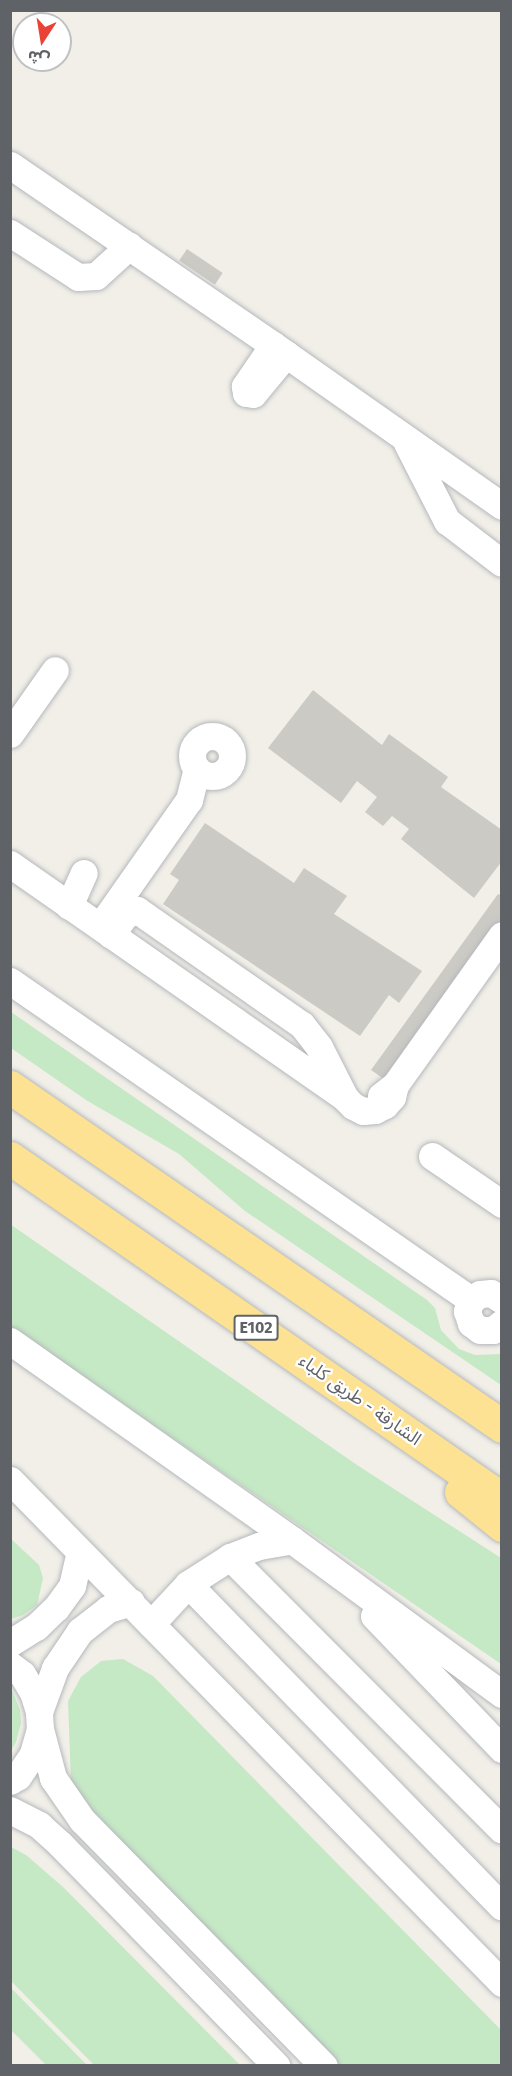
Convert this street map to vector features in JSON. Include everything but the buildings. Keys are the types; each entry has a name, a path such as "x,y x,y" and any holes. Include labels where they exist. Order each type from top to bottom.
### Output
{"highway":[{"path":"10,1087 501,1426"},
{"name":"الشارقة - طريق كلباء","path":"10,1158 501,1499"},
{"path":"10,1176 53,1187"},
{"path":"380,1414 422,1460 501,1525"}],"street":[{"path":"10,165 280,350 501,506"},
{"path":"10,233 78,277 96,276 129,246"},
{"path":"405,439 445,518 501,563"},
{"path":"451,525 453,507 468,484"},
{"path":"10,734 55,670"},
{"path":"105,931 207,772 142,885 136,910"},
{"path":"10,864 345,1098 358,1101 372,1100 395,1085 501,934"},
{"path":"69,906 84,873"},
{"path":"105,931 125,915 136,910"},
{"path":"136,910 302,1024 319,1047 345,1098"},
{"path":"10,981 493,1295 468,1317 475,1327 487,1331 501,1323"},
{"path":"432,1156 501,1204"},
{"path":"10,1341 292,1540 501,1694"},
{"path":"10,1480 501,1983"},
{"path":"151,1624 188,1584 230,1557 259,1546 292,1540"},
{"path":"10,1642 36,1627 56,1608 72,1586 80,1552"},
{"path":"230,1557 501,1830"},
{"path":"323,1563 501,1749"},
{"path":"188,1584 501,1907"},
{"path":"10,1781 18,1776 33,1754 55,1668 80,1631 108,1609 131,1602"},
{"path":"10,1665 22,1674 33,1692 53,1778 82,1820 324,2066"},
{"path":"10,1810 39,1825 60,1844 277,2066"}],"green space":[{"path":"11,1012 427,1300 435,1308 441,1330 459,1349 475,1355 501,1354 501,1385 245,1211 179,1154 86,1100 11,1048"},
{"path":"10,1224 357,1465 501,1558 501,1664 11,1327"},
{"path":"10,1538 39,1565 43,1578 37,1605 23,1615 11,1619"},
{"path":"123,1659 153,1676 501,2030 501,2065 340,2065 98,1823 71,1781 68,1701 81,1677 101,1661"},
{"path":"11,1688 20,1710 21,1723 11,1751"},
{"path":"11,1847 26,1855 63,1887 240,2065 94,2065 11,1981"},
{"path":"11,1988 87,2065 46,2065 11,2030"}]}
